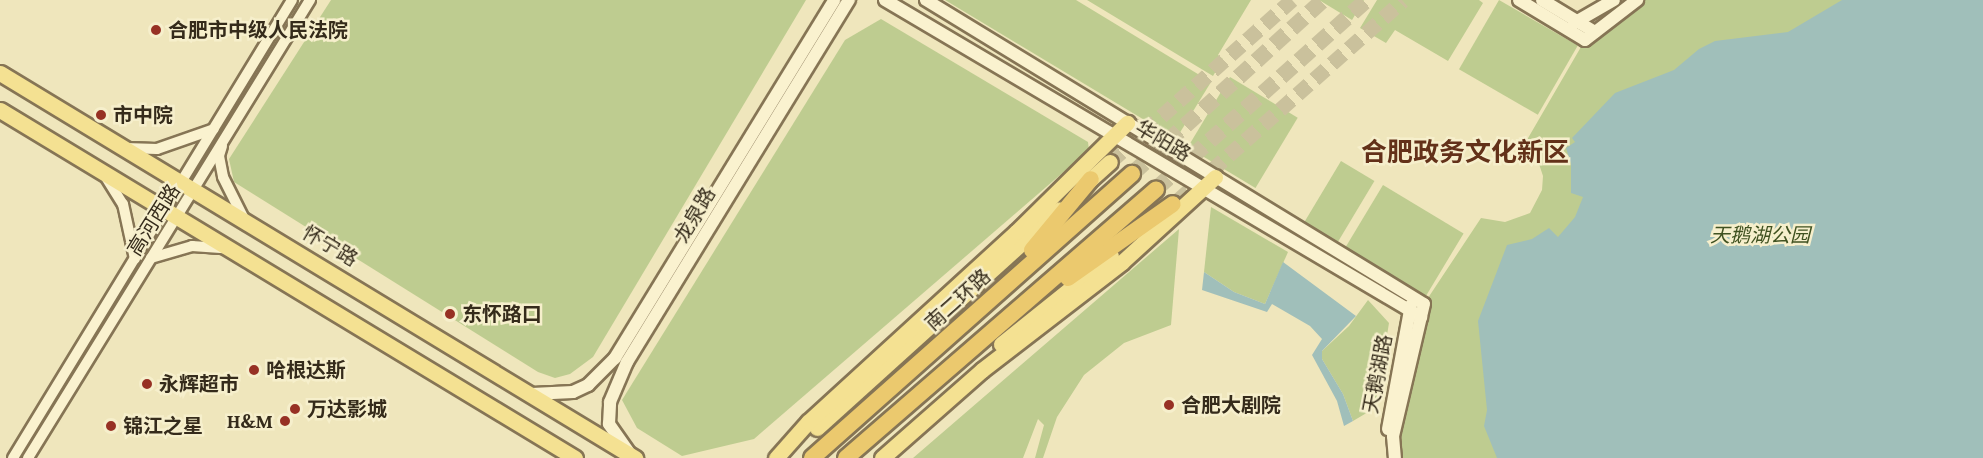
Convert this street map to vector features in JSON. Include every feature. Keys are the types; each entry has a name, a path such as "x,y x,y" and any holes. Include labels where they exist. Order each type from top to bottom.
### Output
{"highway":[{"name":"南二环路","path":"812,458 1132,174"},
{"path":"1000,290 1091,179"},
{"path":"846,458 1156,189"},
{"path":"991,332 1175,202"}],"main road":[{"name":"怀宁路","path":"0,73 123,148 243,217 633,456"},
{"path":"0,110 224,248 575,458"},
{"path":"776,458 808,422 1127,123"},
{"path":"783,458 1110,162"},
{"path":"882,458 982,370 1122,262 1215,177"},
{"path":"869,458 985,356 1175,202"}],"street":[{"name":"高河西路","path":"188,185 214,129 292,0"},
{"name":"高河西路","path":"13,458 135,259 170,215 188,185 224,137 310,0"},
{"name":"龙泉路","path":"532,394 573,392 588,385 615,358 834,0"},
{"name":"龙泉路","path":"633,456 609,424 610,402 627,362 849,0"},
{"name":"华阳路","path":"885,0 1418,311"},
{"name":"华阳路","path":"926,0 1413,298"},
{"path":"1519,0 1562,26 1590,36"},
{"path":"1542,0 1578,22 1590,36"},
{"path":"1562,26 1578,22 1614,0"},
{"path":"1590,36 1637,0"},
{"path":"123,148 157,149 214,129"},
{"path":"224,137 219,156 223,177 243,217"},
{"path":"104,174 123,204 135,259"},
{"name":"高河西路","path":"28,458 152,258 170,215"},
{"path":"152,258 192,246 224,248"},
{"name":"天鹅湖路","path":"1395,458 1393,436 1418,311 1413,298"},
{"name":"天鹅湖路","path":"1387,458 1390,408 1418,311"}],"green space":[{"path":"331,0 806,0 593,357 570,374 555,378 538,372 234,182 229,159"},
{"path":"945,0 1076,0 1211,82 1176,139"},
{"path":"1087,0 1251,0 1218,55 1223,59 1213,76"},
{"path":"1319,0 1364,0 1352,20"},
{"path":"1377,0 1479,0 1483,3 1448,61 1395,30 1386,43 1360,28"},
{"path":"1499,0 1578,46 1538,115 1459,69"},
{"name":"天鹅湖公园","path":"1645,0 1983,0 1983,458 1394,458 1424,304 1481,218 1505,222 1530,213 1542,190 1543,176 1539,164 1524,145 1585,40"},
{"path":"881,19 1088,142 1089,150 754,439 682,456 637,428 622,400 845,40"},
{"path":"1230,77 1298,118 1255,188 1188,147"},
{"path":"1341,161 1374,181 1335,246 1302,226"},
{"path":"1383,185 1464,233 1423,300 1343,252"},
{"path":"1211,207 1288,252 1265,304 1234,292 1204,272"},
{"path":"1179,229 1171,325 1124,343 1084,375 1057,417 1043,458 1035,458 1044,425 1038,419 1023,458 913,458"},
{"path":"1368,300 1389,323 1375,408 1353,421 1343,394 1322,359 1322,351 1349,326"}],"water":[{"name":"天鹅湖公园","path":"1842,0 1983,0 1983,458 1497,458 1484,426 1487,410 1478,321 1507,245 1532,239 1549,228 1558,237 1575,217 1583,197 1571,193 1571,164 1566,148 1575,142 1572,138 1615,93 1674,70 1699,49 1715,41 1788,32"},
{"path":"1283,262 1356,316 1322,351 1322,359 1343,394 1353,421 1344,426 1337,401 1312,355 1322,339 1310,326 1272,304 1267,312 1202,290 1204,272 1234,292 1265,304"}],"tunnel":[{"path":"1110,162 1292,0"},
{"path":"1132,174 1323,0"},
{"path":"1156,189 1367,0"},
{"path":"1177,201 1403,0"}],"place":[{"name":"合肥市中级人民法院","path":"156,30"},
{"name":"市中院","path":"101,115"},
{"name":"东怀路口","path":"450,314"},
{"name":"哈根达斯","path":"254,370"},
{"name":"永辉超市","path":"147,384"},
{"name":"合肥大剧院","path":"1169,405"},
{"name":"万达影城","path":"295,409"},
{"name":"H&M","path":"285,421"},
{"name":"锦江之星","path":"111,426"}],"district":[{"name":"合肥政务文化新区","path":"1465,153"}]}
